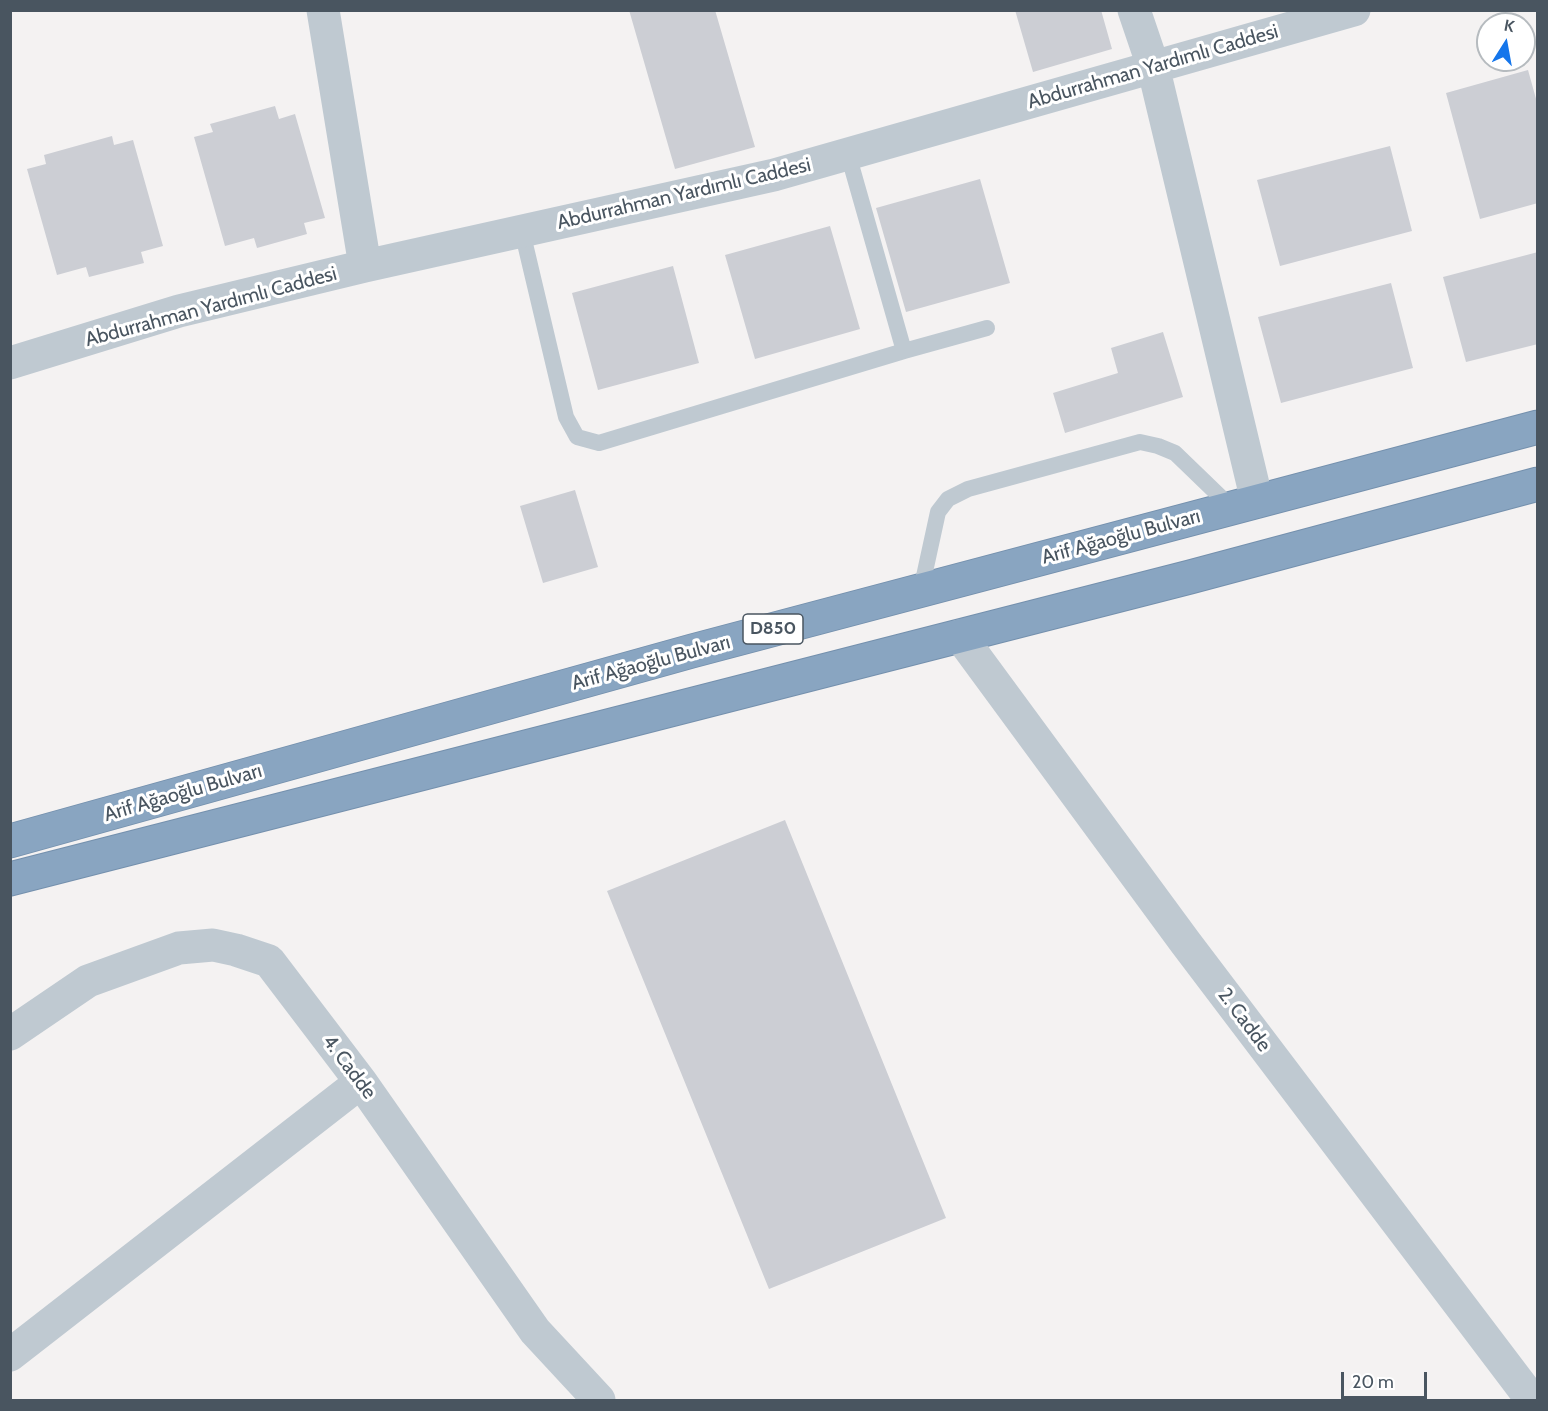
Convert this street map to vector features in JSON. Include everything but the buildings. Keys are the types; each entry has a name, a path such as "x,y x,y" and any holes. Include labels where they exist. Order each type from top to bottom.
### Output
{"highway":[{"name":"Arif Ağaoğlu Bulvarı","path":"10,841 692,651 1538,427"},
{"name":"Arif Ağaoğlu Bulvarı","path":"10,879 1191,578 1538,484"}],"street":[{"path":"323,10 365,266"},
{"path":"1134,10 1153,66 1244,504"},
{"name":"Abdurrahman Yardımlı Caddesi","path":"10,363 179,311 365,266 774,175 1353,10"},
{"name":"2. Cadde","path":"960,636 1185,942 1532,1401"},
{"name":"4. Cadde","path":"10,1034 88,981 179,948 213,945 269,961 361,1082 535,1331 599,1401"},
{"path":"10,1355 361,1082"}],"lane":[{"path":"848,154 904,351"},
{"path":"522,231 566,417 577,437 599,443 987,328"},
{"path":"921,590 938,512 948,499 968,489 1140,442 1175,453 1244,504"}]}
